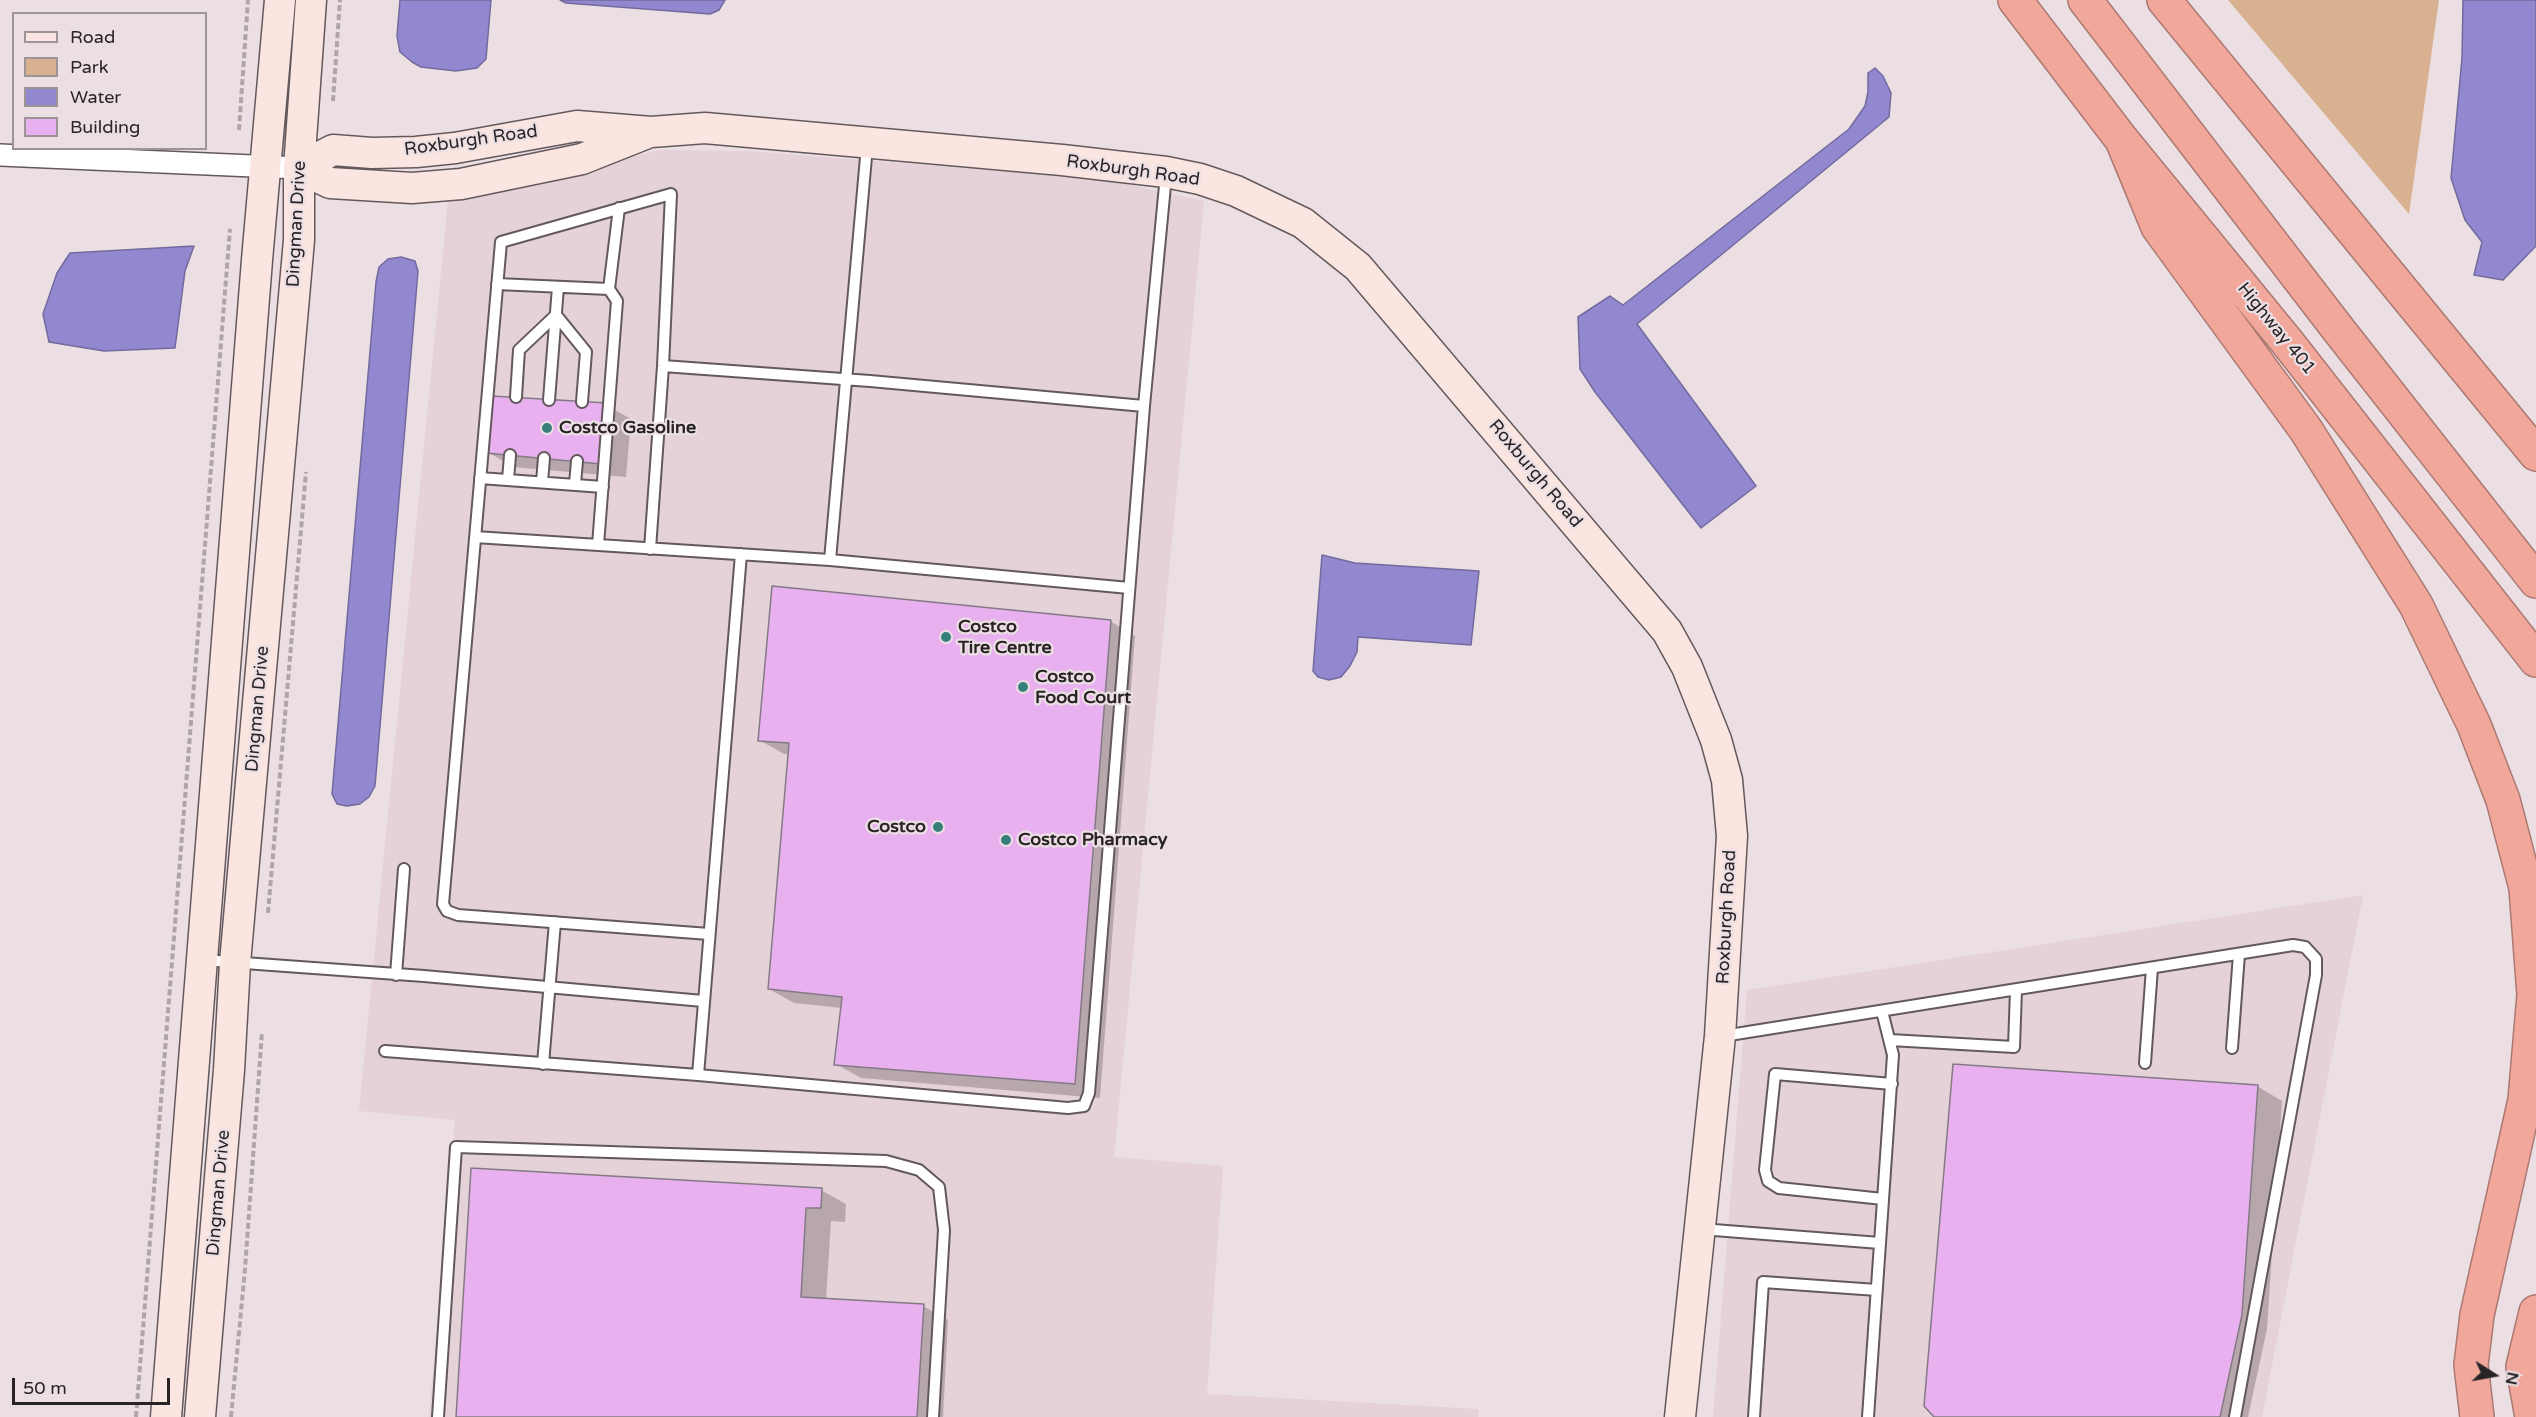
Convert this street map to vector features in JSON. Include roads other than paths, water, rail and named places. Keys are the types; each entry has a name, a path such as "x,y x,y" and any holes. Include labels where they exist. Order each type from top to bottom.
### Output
{"highway":[{"name":"Highway 401","path":"2015,0 2122,140 2288,343 2536,660"},
{"path":"2085,0 2338,329 2536,581"},
{"path":"2164,0 2536,454"},
{"path":"2122,140 2158,227 2306,430 2416,604 2474,725 2503,800 2526,888 2534,995 2525,1100 2477,1315 2471,1365 2478,1417"},
{"path":"2532,1417 2523,1367 2536,1312"}],"main road":[{"name":"Dingman Drive","path":"166,1417 280,0"},
{"name":"Dingman Drive","path":"200,1417 230,1070 235,963 299,240 299,168 311,0"},
{"name":"Roxburgh Road","path":"299,168 330,183 412,188 461,184 582,159 651,132 705,128 867,142 1166,172 1200,179 1236,191 1303,223 1358,267 1667,631 1687,666 1716,740 1727,780 1732,836 1720,1036 1680,1417"}],"street":[{"path":"8,155 299,168"}],"lane":[{"path":"830,560 867,142"},
{"path":"385,1052 698,1075 1068,1108 1084,1106 1089,1093 1144,406 1166,172"},
{"path":"650,549 663,366 671,194 501,242 443,904 447,911 458,915 709,934"},
{"path":"598,545 617,301 609,289 619,208"},
{"path":"497,284 609,289"},
{"path":"549,400 558,287"},
{"path":"516,398 519,350 556,315"},
{"path":"556,315 586,352 582,402"},
{"path":"663,366 846,379 1144,406"},
{"path":"508,480 510,455"},
{"path":"542,482 544,458"},
{"path":"574,484 577,461"},
{"path":"480,478 603,487"},
{"path":"475,537 830,560 1129,588"},
{"path":"698,1075 741,554"},
{"path":"396,975 404,869"},
{"path":"543,1064 555,922"},
{"path":"1720,1036 2293,945 2305,946 2316,959 2316,975 2235,1417"},
{"path":"2232,1047 2239,954"},
{"path":"203,960 703,1001"},
{"path":"2145,1062 2152,968"},
{"path":"1890,1040 2014,1047 2016,990"},
{"path":"1868,1417 1893,1055 1882,1011"},
{"path":"1883,1199 1779,1188 1768,1181 1765,1170 1775,1074 1892,1084"},
{"path":"438,1417 456,1147 886,1161 919,1170 939,1187 944,1230 933,1417"},
{"path":"1700,1229 1880,1243"},
{"path":"1754,1417 1763,1282 1877,1290"}],"water":[{"path":"400,0 491,0 486,59 477,68 456,71 421,67 412,62 400,52 397,36"},
{"path":"560,0 725,0 719,10 710,14 566,3"},
{"path":"2463,0 2536,0 2536,246 2503,280 2474,275 2482,242 2465,220 2451,178 2462,58"},
{"path":"1875,68 1883,76 1891,93 1889,117 1637,324 1756,486 1701,528 1595,392 1580,369 1578,317 1610,296 1623,305 1849,129 1865,106 1868,73"},
{"path":"194,246 185,271 175,348 104,351 49,342 43,314 57,273 70,253"},
{"path":"401,257 415,261 418,271 375,786 369,797 360,804 347,806 337,804 332,794 376,282 379,267 388,259"},
{"path":"1322,555 1355,563 1479,571 1471,645 1358,637 1357,652 1341,677 1329,680 1318,677 1313,671"}],"place":[{"name":"Costco Gasoline","path":"547,428"},
{"name":"Costco Tire Centre","path":"946,637"},
{"name":"Costco Food Court","path":"1023,687"},
{"name":"Costco","path":"938,827"},
{"name":"Costco Pharmacy","path":"1006,840"}]}
